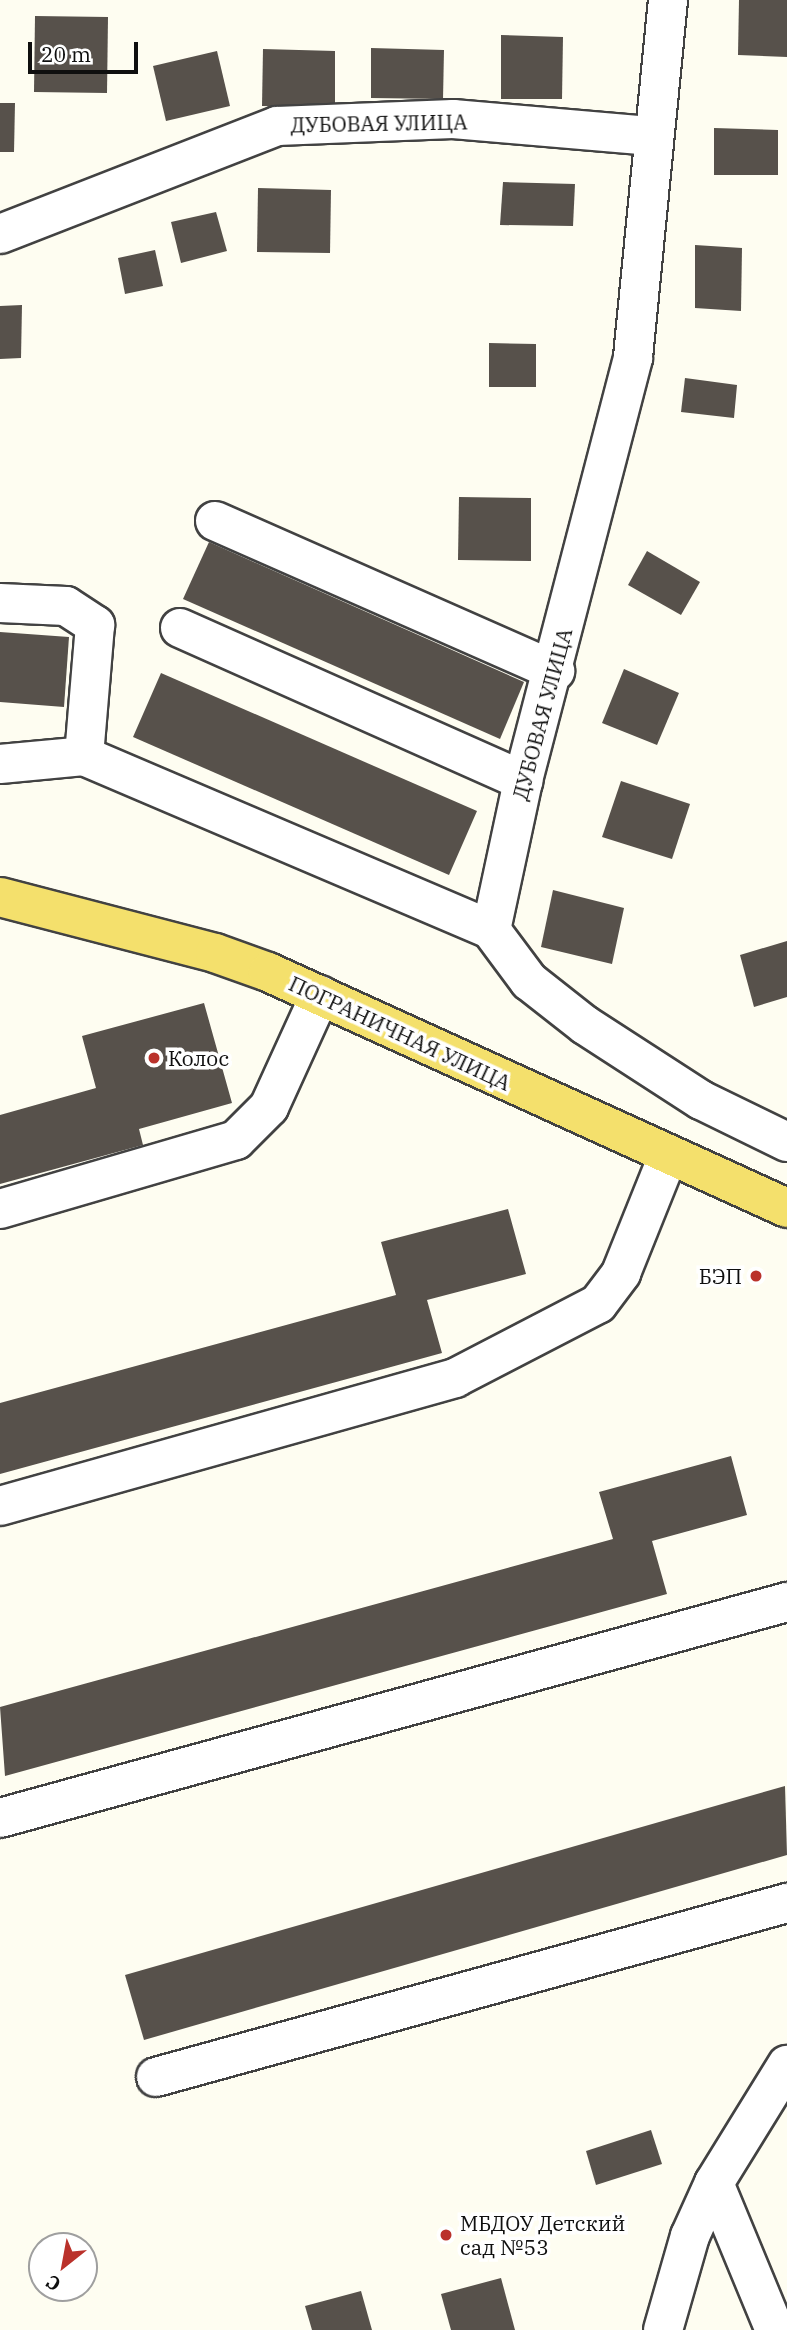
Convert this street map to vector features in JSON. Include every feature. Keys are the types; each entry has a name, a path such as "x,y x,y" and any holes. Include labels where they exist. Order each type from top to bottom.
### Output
{"main road":[{"name":"ПОГРАНИЧНАЯ УЛИЦА","path":"0,897 215,953 320,995 787,1208"}],"street":[{"name":"ДУБОВАЯ УЛИЦА","path":"491,930 523,781 555,671 633,358 652,136 668,0"},
{"name":"ДУБОВАЯ УЛИЦА","path":"0,234 277,126 453,119 652,136"},
{"path":"215,522 555,671"},
{"path":"0,603 66,606 95,625 84,756"},
{"path":"180,628 523,781"},
{"path":"0,764 84,756 491,930 529,981 585,1025 701,1100 787,1142"},
{"path":"0,1209 236,1140 269,1107 320,995"},
{"path":"0,1506 455,1378 598,1304 621,1273 668,1156"},
{"path":"0,1818 787,1602"},
{"path":"156,2077 787,1903"},
{"path":"663,2330 686,2247 714,2183 787,2065"},
{"path":"714,2183 775,2330"}],"building":[{"path":"739,0 787,0 787,57 738,55"},
{"path":"35,16 108,17 107,93 34,92"},
{"path":"501,35 563,37 562,99 501,99"},
{"path":"371,48 444,50 443,99 371,98"},
{"path":"263,49 335,51 335,107 262,106"},
{"path":"217,51 230,106 166,121 153,66"},
{"path":"0,103 15,103 14,152 0,152"},
{"path":"714,128 778,130 778,175 714,175"},
{"path":"503,182 575,184 573,226 500,225"},
{"path":"258,188 331,190 330,253 257,252"},
{"path":"216,212 227,251 181,263 171,222"},
{"path":"695,245 742,248 741,311 695,308"},
{"path":"155,250 163,286 125,294 118,258"},
{"path":"22,305 21,358 0,359 0,306"},
{"path":"489,343 536,344 536,387 489,387"},
{"path":"685,378 737,385 734,418 681,412"},
{"path":"459,497 531,498 531,561 458,560"},
{"path":"209,542 524,682 500,739 183,599"},
{"path":"647,551 700,582 681,615 628,585"},
{"path":"0,632 69,637 64,707 0,702"},
{"path":"624,669 679,693 657,745 602,723"},
{"path":"161,673 477,811 449,875 133,737"},
{"path":"621,781 690,804 672,859 602,837"},
{"path":"553,890 624,908 612,964 541,947"},
{"path":"787,941 787,997 754,1007 740,955"},
{"path":"204,1003 232,1103 139,1129 143,1145 0,1184 0,1115 96,1088 82,1036"},
{"path":"508,1209 526,1274 427,1300 442,1353 0,1474 0,1403 396,1295 381,1242"},
{"path":"731,1456 747,1515 652,1541 667,1594 5,1776 0,1707 613,1539 599,1492"},
{"path":"785,1786 787,1855 144,2040 125,1975"},
{"path":"651,2130 662,2164 596,2185 586,2151"},
{"path":"501,2278 515,2330 451,2330 441,2294"},
{"path":"361,2291 372,2330 312,2330 305,2306"}],"place":[{"name":"Колос","path":"154,1058"},
{"name":"БЭП","path":"756,1276"},
{"name":"МБДОУ Детский сад №53","path":"446,2235"}]}
